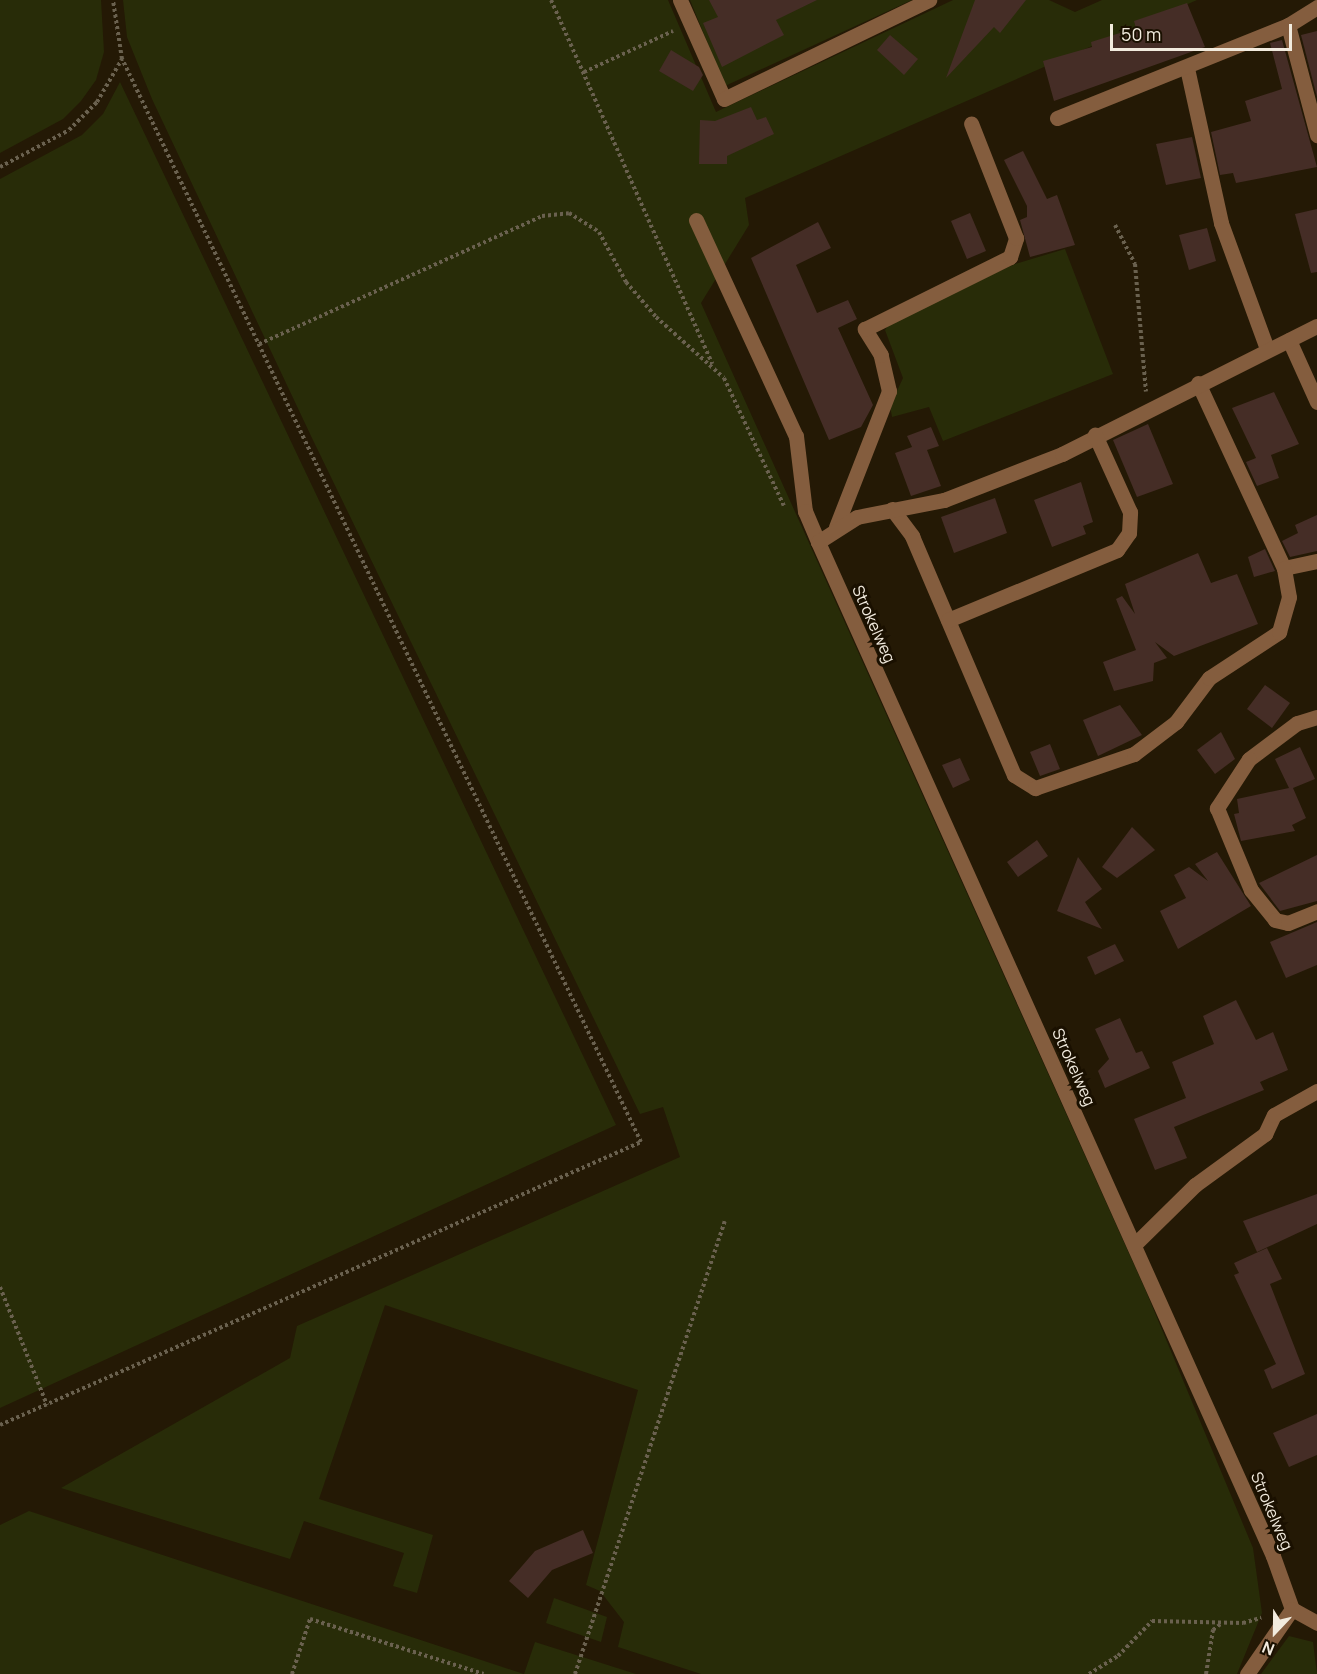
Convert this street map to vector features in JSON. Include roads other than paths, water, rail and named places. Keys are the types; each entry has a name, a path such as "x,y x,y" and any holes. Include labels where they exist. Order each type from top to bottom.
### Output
{"street":[{"path":"680,0 723,99 929,0"},
{"path":"1057,118 1187,68 1288,25 1317,7"},
{"path":"1288,25 1317,135"},
{"path":"1187,68 1221,222 1267,350"},
{"path":"836,527 889,391 881,355 865,329 1010,257 1016,238 971,123"},
{"name":"Strokelweg","path":"696,220 796,436 805,511 818,542 1134,1245 1292,1609"},
{"path":"818,542 836,527 892,509 944,500 1095,435 1147,407 1317,326"},
{"path":"1289,340 1317,402"},
{"path":"892,509 912,536 1014,775 1035,788 1134,754 1176,722 1209,678 1279,632 1288,597 1284,568 1197,383"},
{"path":"948,620 1117,550 1129,533 1130,512 1095,435"},
{"path":"1284,568 1317,561"},
{"path":"1317,717 1297,723 1249,759 1217,808 1251,890 1275,920 1288,923 1317,911"},
{"path":"1134,1245 1195,1185 1265,1134 1274,1115 1317,1091"},
{"path":"1248,1674 1292,1609 1317,1623"}]}
